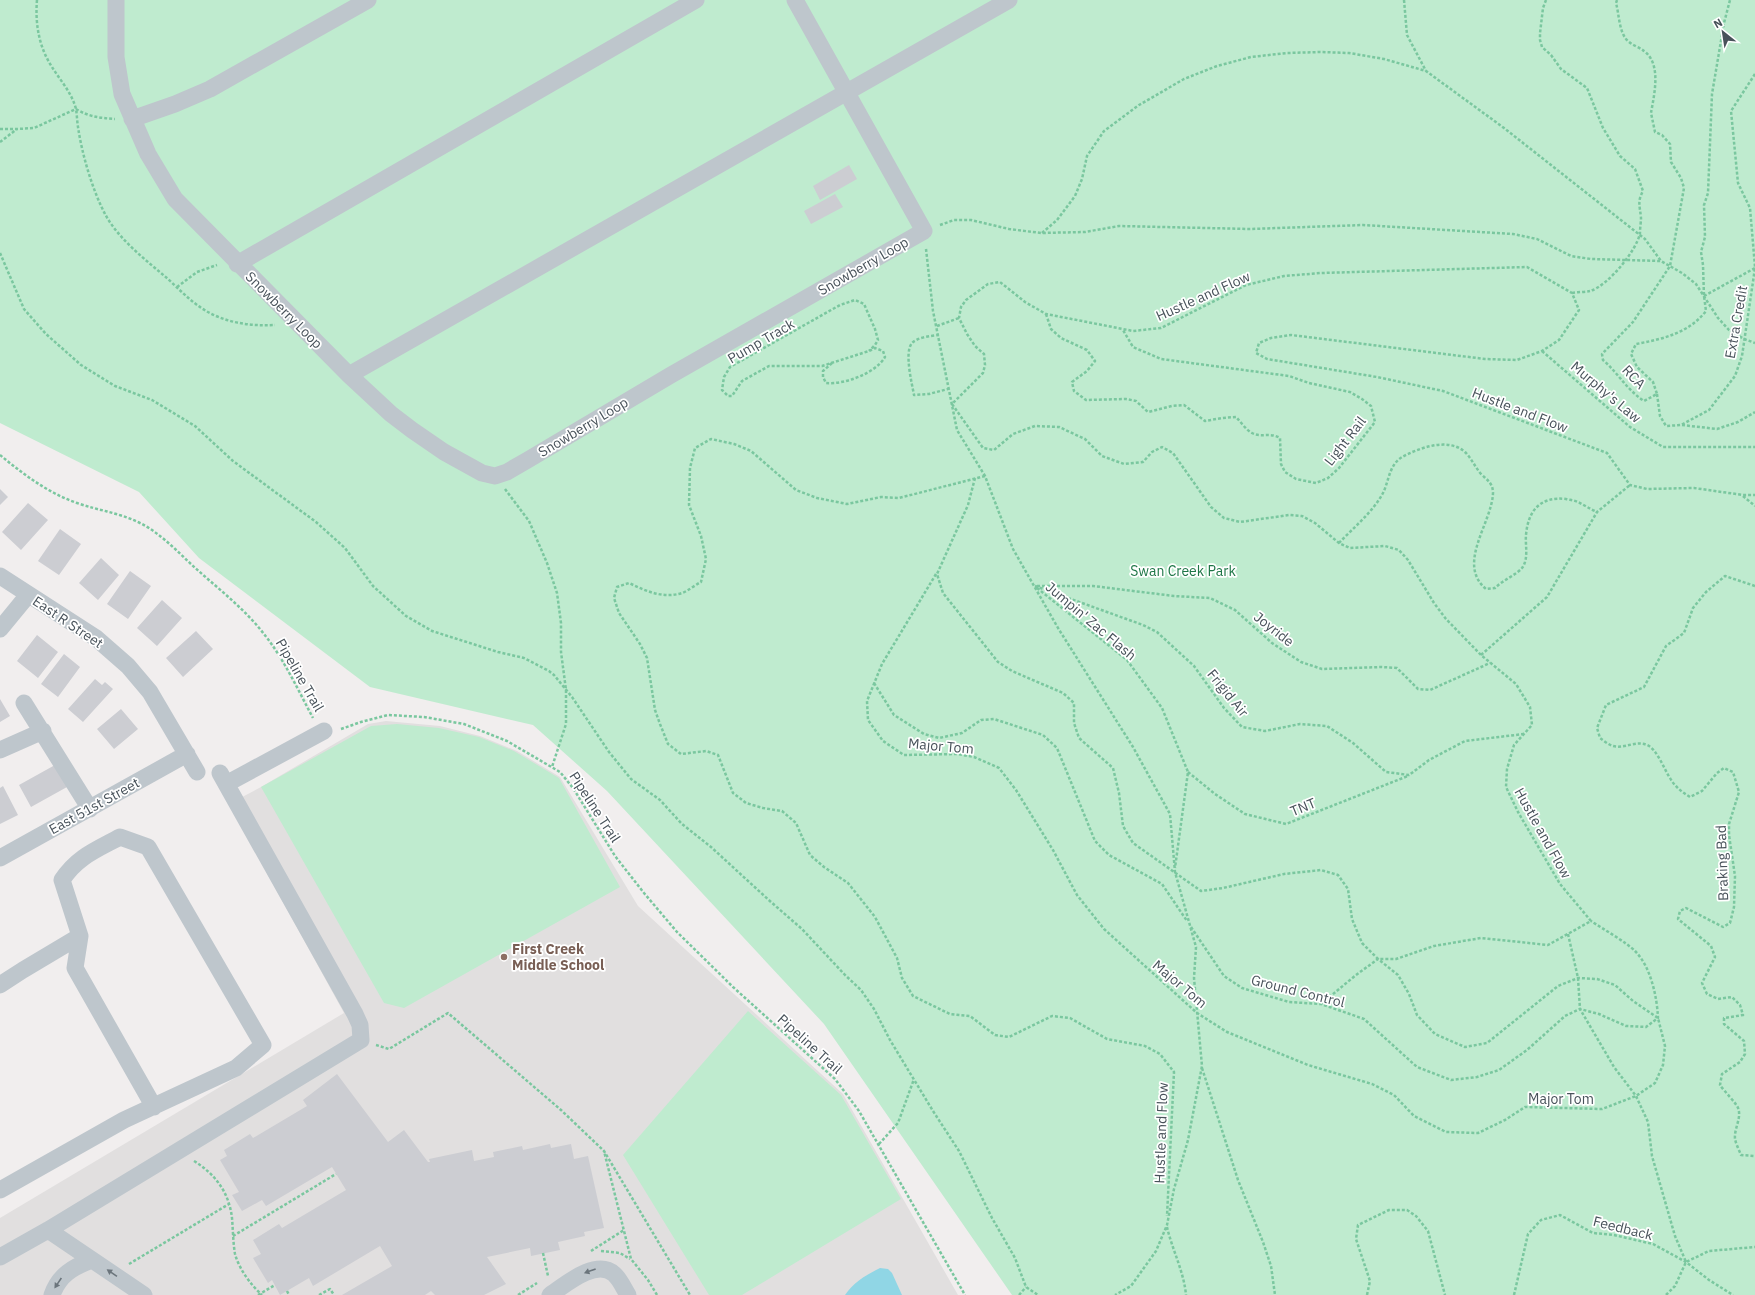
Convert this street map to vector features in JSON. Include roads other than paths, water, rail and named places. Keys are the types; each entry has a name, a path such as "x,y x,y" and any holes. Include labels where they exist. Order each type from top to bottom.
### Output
{"street":[{"name":"Snowberry Loop","path":"116,0 116,57 122,94 148,154 175,199 237,264 349,375 391,414 444,452 482,473 495,476 508,472 671,375 924,231 795,0"},
{"path":"132,119 175,104 210,88 368,0"},
{"path":"237,264 696,0"},
{"path":"349,375 1010,0"},
{"name":"East R Street","path":"0,576 96,638 128,666 150,692 197,772"},
{"path":"0,629 28,595"},
{"path":"24,703 90,809"},
{"path":"0,750 42,731"},
{"path":"0,1257 48,1230 361,1040 360,1025 355,1014 223,779 324,731"},
{"name":"East 51st Street","path":"0,858 187,754"},
{"path":"0,1190 124,1120 154,1107 236,1068 263,1045 148,847 120,838 86,855 70,867 62,880 80,936 75,968 154,1107"},
{"path":"0,985 80,936"},
{"path":"48,1230 144,1295"},
{"path":"52,1295 58,1282 67,1272 92,1260"},
{"path":"550,1295 589,1270 602,1268 614,1274 628,1295"}],"water":[{"path":"880,1268 888,1269 892,1273 902,1295 845,1295 852,1286 861,1279"}],"place":[{"name":"First Creek Middle School","path":"504,957"}],"park label":[{"name":"Swan Creek Park","path":"1183,571"}]}
